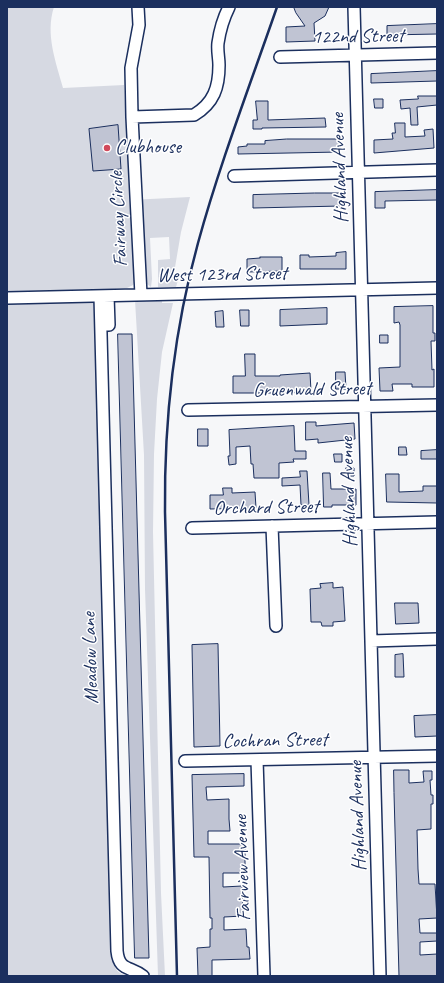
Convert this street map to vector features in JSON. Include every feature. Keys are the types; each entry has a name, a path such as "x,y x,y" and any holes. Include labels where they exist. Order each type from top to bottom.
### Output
{"street":[{"name":"Fairway Circle","path":"138,7 139,25 131,68 141,295"},
{"path":"132,117 194,115 211,102 218,82 218,44 222,22 229,7"},
{"name":"Highland Avenue","path":"354,7 380,976"},
{"name":"122nd Street","path":"280,57 437,53"},
{"path":"234,176 437,170"},
{"name":"West 123rd Street","path":"7,298 437,288"},
{"name":"Meadow Lane","path":"104,296 117,951 119,960 124,967 138,972 143,976"},
{"name":"Gruenwald Street","path":"188,410 437,405"},
{"name":"Orchard Street","path":"192,528 437,522"},
{"path":"272,526 276,626"},
{"path":"371,641 437,639"},
{"name":"Cochran Street","path":"185,761 437,756"},
{"name":"Fairview Avenue","path":"257,760 264,976"}],"shaded area":[{"path":"7,7 54,7 51,27 52,48 63,88 124,85 130,200 190,197 181,232 173,279 178,280 176,287 158,287 158,260 170,259 169,237 150,238 151,287 147,284 145,279 132,234 135,281 133,285 127,288 94,290 112,960 118,972 133,976 7,976"},
{"path":"162,299 162,303 173,303 162,352 157,399 154,454 153,532 161,893 165,976 158,976 145,589 144,455 135,300"}],"building":[{"path":"294,7 329,7 325,16 314,23 315,41 286,42 286,27 305,26 296,13"},
{"path":"437,24 437,34 387,35 387,26"},
{"path":"437,71 437,81 371,83 371,74"},
{"path":"418,96 437,96 437,105 417,107 418,125 411,125 410,108 401,109 400,100 418,99"},
{"path":"374,99 383,99 383,108 375,108"},
{"path":"256,101 268,101 268,120 325,118 326,127 253,129 253,120 257,120"},
{"path":"395,123 405,123 405,137 425,136 424,130 433,129 434,148 374,153 374,140 393,139 392,133 395,133"},
{"name":"Clubhouse","path":"118,125 121,169 93,171 89,129"},
{"path":"287,139 339,139 340,152 238,154 238,147 247,146 247,144 265,144 265,141"},
{"path":"437,190 437,200 385,201 385,208 375,208 375,192"},
{"path":"341,193 341,206 253,208 253,195"},
{"path":"346,252 346,269 300,269 300,255 309,255 309,257 336,256 336,253"},
{"path":"260,257 282,257 282,271 247,272 247,259"},
{"path":"433,306 433,333 435,333 435,341 431,341 434,387 412,387 412,384 392,384 393,391 380,391 379,368 400,367 400,325 399,322 394,323 394,307"},
{"path":"327,308 327,324 280,326 280,310"},
{"path":"240,310 249,310 249,326 241,326"},
{"path":"223,311 224,327 216,327 215,312"},
{"path":"118,334 132,334 149,958 135,958"},
{"path":"380,335 388,335 388,343 380,343"},
{"path":"245,354 255,354 255,376 280,376 310,373 311,391 291,393 233,393 233,376 245,376"},
{"path":"336,372 345,372 346,389 336,389"},
{"path":"306,422 316,422 316,426 354,423 355,439 318,443 318,439 306,440"},
{"path":"294,426 295,451 306,451 306,459 293,459 294,462 279,463 279,478 254,478 253,464 251,464 250,446 236,447 236,464 229,465 229,430"},
{"path":"198,429 208,429 208,446 198,446"},
{"path":"399,447 406,447 407,455 399,455"},
{"path":"437,450 437,459 421,459 421,451"},
{"path":"334,454 342,454 342,462 335,462"},
{"path":"346,468 354,468 354,476 346,476"},
{"path":"300,471 307,471 309,505 301,505 300,485 282,486 282,478 300,477"},
{"path":"323,473 330,473 331,489 356,489 356,505 332,505 332,507 324,507"},
{"path":"386,474 399,474 399,492 423,491 423,486 437,486 437,503 387,502"},
{"path":"223,488 232,488 232,493 255,492 256,508 210,509 210,495 223,495"},
{"path":"333,583 333,588 343,587 345,621 333,622 333,626 322,626 321,622 311,622 310,589 321,588 320,584"},
{"path":"395,603 418,603 419,623 396,624"},
{"path":"218,644 220,746 194,747 192,645"},
{"path":"403,654 404,677 395,677 395,655"},
{"path":"437,715 437,736 415,737 414,716"},
{"path":"394,770 409,770 409,783 424,782 423,771 432,771 432,780 430,780 431,795 433,795 433,804 431,804 431,829 417,830 418,869 419,884 435,884 437,918 419,919 420,933 437,933 437,941 420,942 420,955 437,954 437,976 399,976"},
{"path":"244,774 244,786 206,787 207,800 229,799 230,831 208,831 208,844 245,844 245,873 223,873 223,887 242,886 243,916 224,917 224,930 246,929 247,947 249,947 250,959 212,960 212,976 198,976 197,948 210,947 210,929 212,929 212,918 210,918 209,857 194,857 192,775"}],"railway":[{"path":"177,976 165,512 166,444 172,376 183,309 198,243 226,154 277,7"}],"place":[{"name":"Clubhouse","path":"107,148"}]}
